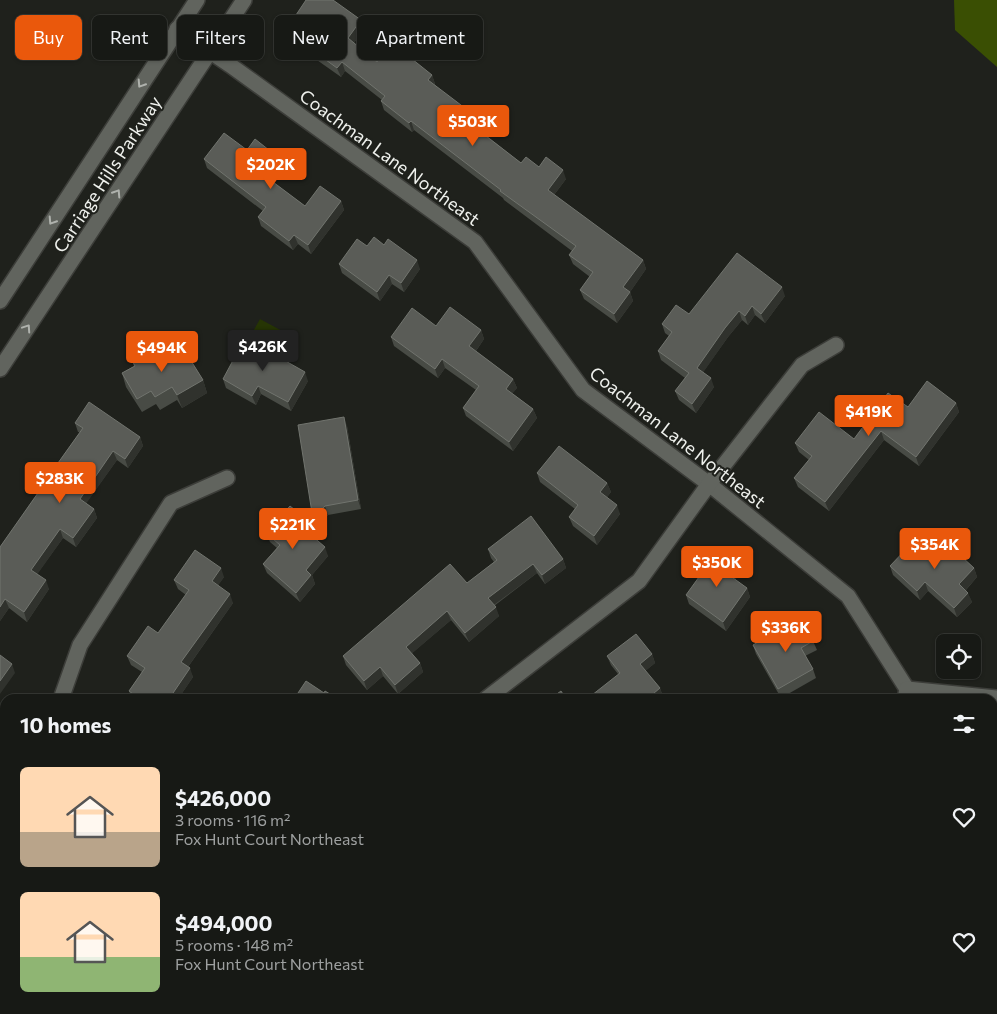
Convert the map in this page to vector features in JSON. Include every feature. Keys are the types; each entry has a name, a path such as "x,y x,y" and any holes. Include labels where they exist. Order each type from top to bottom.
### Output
{"street":[{"name":"Carriage Hills Parkway","path":"187,15 197,0"},
{"name":"Carriage Hills Parkway","path":"234,15 244,0"},
{"name":"Carriage Hills Parkway","path":"0,301 177,31"},
{"name":"Carriage Hills Parkway","path":"0,369 204,60"},
{"name":"Coachman Lane Northeast","path":"222,60 475,242 583,390 709,484 848,596 906,694"},
{"path":"493,694 639,582 709,484 802,365 836,345"},
{"path":"64,694 80,645 171,503 228,478"}],"shaded area":[{"path":"954,0 997,0 997,67 955,30"},
{"path":"260,319 284,332 270,358 246,344"}],"building":[{"path":"306,0 333,0 357,17 357,26 348,38 357,45 357,60 375,60 377,62 379,60 413,60 432,75 428,80 482,121 477,129 521,163 526,157 539,167 546,157 563,170 548,190 643,260 623,287 630,292 614,314 580,290 593,272 569,255 576,246 500,191 411,121 409,123 381,101 385,96 342,62 337,68 326,60 347,60 347,15 296,15"},
{"path":"224,133 247,150 255,139 279,158 265,176 305,206 320,186 341,201 308,245 294,235 289,241 258,217 266,207 204,159"},
{"path":"374,237 384,245 388,239 417,260 401,283 389,275 377,292 339,264 357,239 367,246"},
{"path":"737,253 782,287 761,314 752,306 745,316 739,311 725,328 697,368 711,378 692,404 675,391 689,373 658,351 672,332 662,324 676,305 689,314"},
{"path":"450,307 481,330 469,346 513,379 506,389 533,409 509,442 463,408 479,386 442,359 435,369 391,337 412,308 436,326"},
{"path":"245,338 305,372 288,402 258,386 252,396 223,379"},
{"path":"160,343 168,357 183,348 203,380 177,395 172,387 155,397 151,391 137,399 122,373 135,366 132,360"},
{"path":"927,381 956,403 916,457 881,431 825,502 794,478 812,456 795,443 819,412 854,439 888,393 908,407"},
{"path":"89,402 140,437 125,459 113,451 80,499 94,509 73,538 60,529 31,570 46,580 24,612 5,599 0,607 0,547 83,428 75,423"},
{"path":"344,417 358,500 325,506 313,519 298,425"},
{"path":"559,446 607,483 600,492 617,505 594,536 569,517 578,505 537,473"},
{"path":"290,506 310,522 304,529 325,547 306,570 311,575 296,593 263,564 280,545 266,533"},
{"path":"531,516 563,559 542,575 533,564 488,598 496,607 465,633 447,611 406,647 420,663 395,685 380,667 364,681 343,656 450,564 467,583 497,560 488,549"},
{"path":"937,534 974,568 959,584 968,593 954,608 925,582 917,591 890,566 908,547 917,556"},
{"path":"195,550 221,568 212,581 230,594 181,662 190,668 172,694 133,694 129,691 145,668 127,656 148,626 158,633 189,590 174,580"},
{"path":"717,552 736,565 729,575 747,588 723,622 686,595"},
{"path":"800,617 813,641 801,648 813,669 778,689 753,645"},
{"path":"636,634 652,654 640,664 660,688 653,694 593,694 620,673 607,656"},
{"path":"0,655 12,664 0,681"},
{"path":"306,681 324,693 325,691 330,694 297,694"}]}
